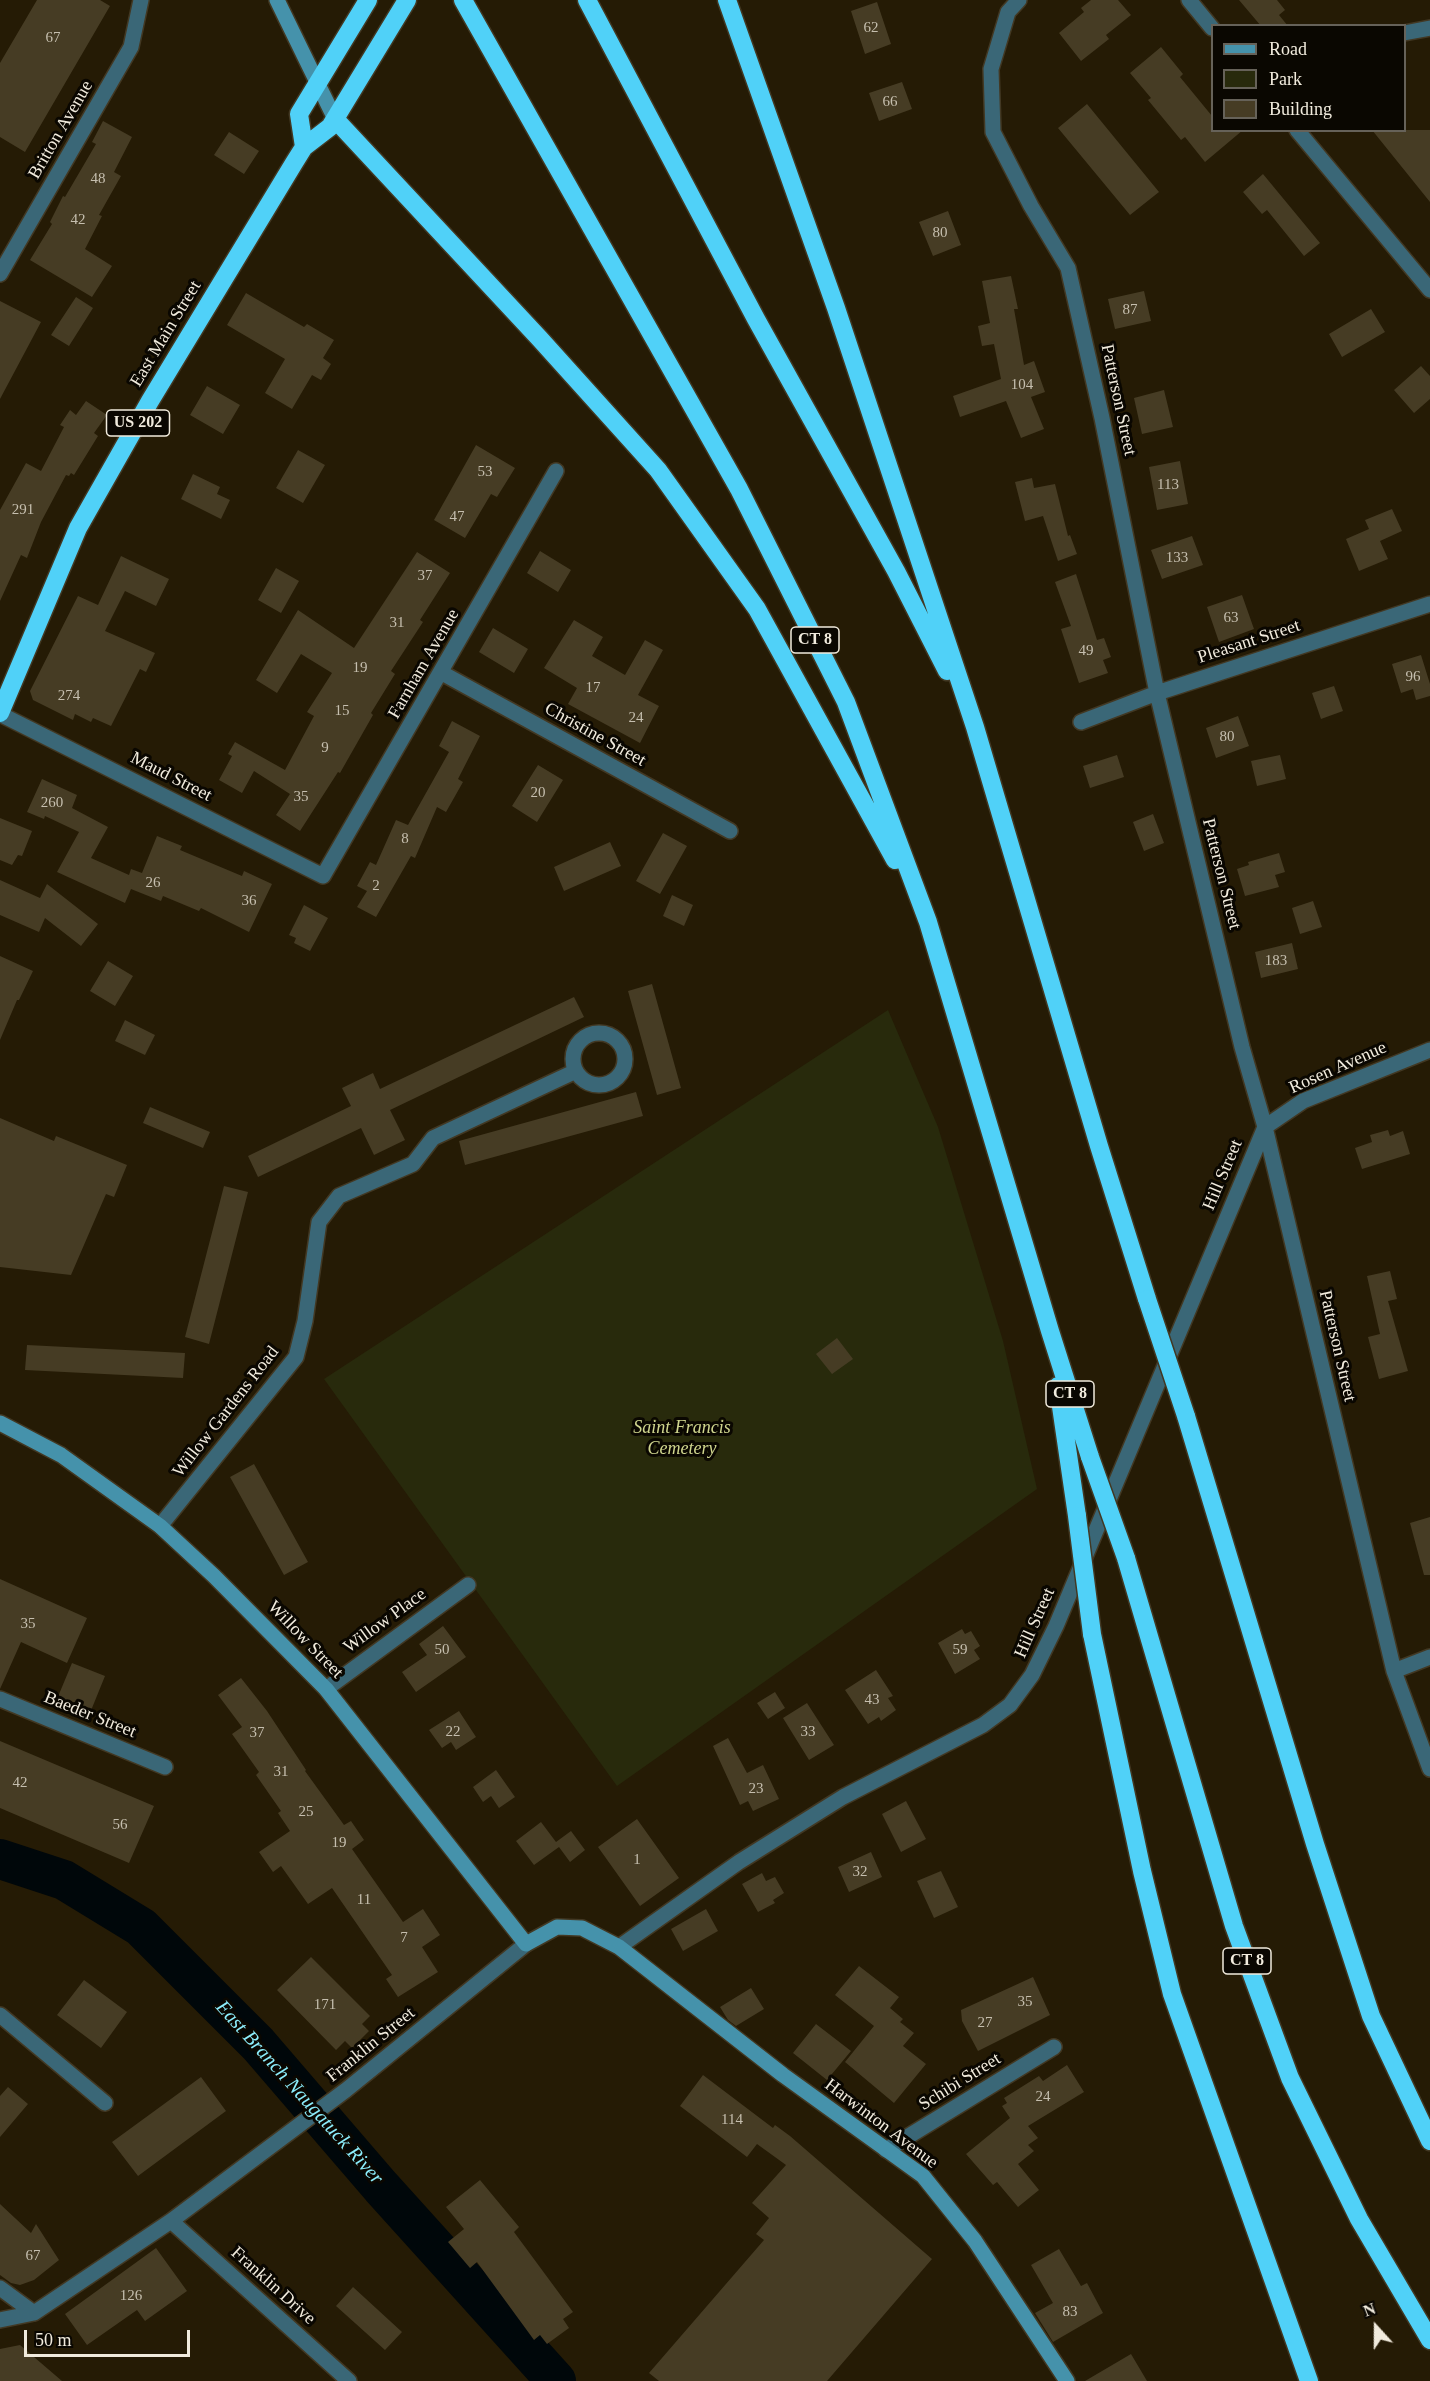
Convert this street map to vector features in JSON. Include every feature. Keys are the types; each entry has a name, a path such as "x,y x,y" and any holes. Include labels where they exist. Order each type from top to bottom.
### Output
{"highway":[{"path":"304,147 299,114 368,0"},
{"name":"East Main Street","path":"0,713 78,528 150,401 304,147 330,127 407,0"},
{"name":"CT 8","path":"463,0 744,500 846,702 928,922 1050,1331 1090,1458 1126,1558 1234,1926 1290,2078 1359,2219 1430,2340"},
{"path":"587,0 756,319 896,571 975,727"},
{"path":"727,0 836,308 975,727 1099,1146 1186,1416 1315,1844 1371,2016 1430,2141"},
{"path":"335,119 658,470 757,609 837,751 928,922"},
{"path":"1050,1331 1092,1634 1142,1871 1172,1994 1308,2381"}],"main road":[{"path":"277,0 335,119"},
{"name":"Willow Street","path":"0,1423 61,1455 160,1526 214,1576 326,1689 526,1944"},
{"name":"Franklin Street","path":"526,1944 557,1927 582,1928 619,1947"},
{"name":"Harwinton Avenue","path":"619,1947 783,2075 923,2176 975,2241 1067,2381"}],"street":[{"name":"Britton Avenue","path":"0,274 130,47 141,0"},
{"name":"Patterson Street","path":"1019,0 1008,12 992,69 993,132 1031,206 1068,268 1102,418 1157,693 1242,1047 1265,1127 1394,1671 1430,1769"},
{"path":"1189,0 1211,27"},
{"path":"1406,33 1430,28"},
{"path":"1299,132 1430,290"},
{"name":"Farnham Avenue","path":"323,876 442,673 556,471"},
{"name":"Pleasant Street","path":"1081,722 1157,693 1430,604"},
{"name":"Christine Street","path":"442,673 730,831"},
{"name":"Maud Street","path":"0,713 323,876"},
{"name":"Rosen Avenue","path":"1265,1127 1304,1101 1430,1050"},
{"name":"Willow Gardens Road","path":"160,1526 296,1357 305,1322 319,1222 339,1196 413,1164 433,1138 576,1071"},
{"name":"Hill Street","path":"619,1947 739,1862 843,1797 983,1725 1010,1705 1032,1675 1056,1626 1265,1127"},
{"name":"Willow Place","path":"326,1689 468,1585"},
{"path":"1394,1671 1430,1657"},
{"name":"Baeder Street","path":"0,1699 165,1767"},
{"name":"Franklin Street","path":"0,2320 34,2313 171,2221 346,2090 526,1944"},
{"path":"0,2015 105,2103"},
{"name":"Schibi Street","path":"886,2150 1054,2047"},
{"name":"Franklin Drive","path":"171,2221 349,2381"},
{"path":"0,2288 34,2313"}],"green space":[{"name":"Saint Francis Cemetery","path":"888,1010 938,1127 1003,1341 1037,1489 617,1786 324,1379"}],"building":[{"path":"37,0 100,0 110,6 25,152 0,137 0,63"},
{"path":"1091,0 1118,0 1131,15 1106,35 1109,39 1081,61 1059,33 1084,12 1081,8"},
{"path":"1239,0 1277,0 1285,10 1279,15 1286,24 1259,24"},
{"path":"877,2 891,44 865,54 851,11"},
{"path":"1161,47 1183,74 1180,77 1211,115 1211,132 1241,132 1205,162 1185,137 1181,140 1148,100 1151,98 1130,73"},
{"path":"902,82 912,109 879,121 869,93"},
{"path":"1087,104 1159,192 1130,215 1058,128"},
{"path":"103,121 132,137 114,172 121,176 99,215 102,216 85,249 112,266 92,297 30,260 52,224 50,222 63,196 65,197 96,144 92,142"},
{"path":"1430,130 1430,202 1374,132"},
{"path":"229,132 259,151 244,174 214,155"},
{"path":"1263,174 1320,243 1304,256 1267,210 1262,214 1243,192"},
{"path":"948,211 961,245 933,256 919,222"},
{"path":"1011,276 1018,309 1014,309 1024,365 1034,361 1045,392 1031,397 1044,429 1021,438 1006,401 960,417 953,396 1001,379 994,344 982,346 978,326 990,323 982,281"},
{"path":"1144,291 1151,321 1115,329 1108,299"},
{"path":"246,293 304,327 307,324 334,340 323,358 331,364 321,380 312,375 292,409 265,393 285,359 227,325"},
{"path":"76,297 93,308 69,346 51,335"},
{"path":"0,301 41,322 0,399"},
{"path":"1371,309 1385,332 1342,357 1329,334"},
{"path":"1421,366 1430,376 1430,399 1414,413 1394,390"},
{"path":"207,386 240,405 223,434 190,415"},
{"path":"1164,390 1173,427 1142,434 1134,398"},
{"path":"86,401 107,415 94,433 98,436 74,475 71,473 69,476 66,475 41,522 27,558 21,555 0,601 0,510 26,463 41,471 64,427 60,425 70,410 76,415"},
{"path":"476,445 515,468 497,497 491,494 465,538 434,520"},
{"path":"298,450 325,465 303,503 276,488"},
{"path":"1180,461 1188,504 1157,510 1149,467"},
{"path":"193,474 220,487 217,494 230,500 221,519 181,499"},
{"path":"1032,478 1034,488 1055,484 1068,536 1070,535 1077,554 1058,561 1043,516 1025,521 1015,482"},
{"path":"1392,509 1402,531 1380,541 1388,559 1359,571 1346,539 1369,529 1365,520"},
{"path":"1192,536 1203,565 1162,579 1151,550"},
{"path":"540,551 571,570 558,592 527,573"},
{"path":"417,552 450,573 420,620 423,622 391,671 395,674 371,713 373,715 340,773 338,772 300,831 276,815 290,794 254,771 242,793 219,780 232,756 228,754 235,742 285,770 314,716 307,712 332,673 301,654 277,693 256,680 298,610 354,648"},
{"path":"121,556 169,579 156,606 125,591 105,631 155,653 146,672 140,669 111,726 93,718 91,722 75,714 73,720 33,700 30,691 78,596 98,605"},
{"path":"276,568 299,581 281,613 258,600"},
{"path":"1076,574 1097,640 1104,638 1111,657 1103,660 1108,673 1079,683 1061,629 1071,626 1055,582"},
{"path":"1242,595 1254,629 1219,642 1207,607"},
{"path":"574,620 603,637 592,656 625,675 645,640 663,650 638,695 659,706 640,743 568,704 577,688 544,668"},
{"path":"493,628 528,649 514,673 479,652"},
{"path":"1421,655 1430,684 1430,696 1416,700 1413,689 1401,693 1392,664"},
{"path":"1334,686 1343,711 1321,719 1312,693"},
{"path":"1238,716 1249,746 1216,758 1206,728"},
{"path":"452,721 480,736 458,779 463,782 446,812 437,807 415,858 411,856 376,917 357,907 367,891 357,886 370,862 376,865 396,820 408,825 449,752 439,746"},
{"path":"1117,755 1124,777 1090,788 1083,766"},
{"path":"1280,755 1286,779 1257,786 1251,761"},
{"path":"538,765 563,780 537,822 512,806"},
{"path":"42,779 77,795 72,808 108,827 91,858 129,875 131,869 142,873 157,836 182,846 180,850 242,876 244,871 272,884 249,932 201,908 199,911 163,896 161,901 131,889 125,903 57,872 79,832 45,816 44,819 27,812"},
{"path":"1153,814 1164,843 1144,851 1133,822"},
{"path":"0,818 32,831 22,856 18,855 12,865 0,860"},
{"path":"663,833 687,846 660,894 636,881"},
{"path":"610,842 621,866 564,891 554,867"},
{"path":"1279,853 1285,872 1275,875 1279,887 1245,896 1237,869 1249,865 1248,862"},
{"path":"0,880 40,898 47,884 98,924 81,946 45,918 39,932 0,915"},
{"path":"672,895 693,905 684,926 663,916"},
{"path":"1313,901 1322,927 1300,934 1292,908"},
{"path":"304,905 328,918 310,951 294,943 296,938 289,935"},
{"path":"1292,943 1298,969 1261,978 1255,952"},
{"path":"0,956 33,971 17,1000 0,1040"},
{"path":"108,961 133,976 115,1006 90,991"},
{"path":"652,984 681,1088 657,1095 628,991"},
{"path":"574,997 584,1017 390,1110 405,1140 374,1155 361,1128 258,1177 248,1156 351,1106 342,1088 373,1073 380,1089"},
{"path":"125,1020 155,1035 145,1055 115,1041"},
{"path":"636,1092 643,1116 465,1165 459,1141"},
{"path":"150,1107 210,1132 203,1148 143,1123"},
{"path":"0,1118 54,1141 56,1136 127,1165 114,1197 106,1194 71,1275 0,1267"},
{"path":"1388,1130 1390,1136 1403,1131 1410,1154 1362,1169 1355,1148 1372,1142 1370,1135"},
{"path":"224,1186 248,1192 209,1344 185,1337"},
{"path":"1390,1271 1397,1299 1388,1301 1408,1371 1379,1379 1368,1337 1380,1334 1367,1276"},
{"path":"837,1338 853,1359 832,1374 816,1354"},
{"path":"27,1345 185,1353 183,1378 25,1370"},
{"path":"254,1464 308,1562 284,1575 230,1477"},
{"path":"1430,1517 1430,1575 1424,1575 1410,1523"},
{"path":"0,1579 87,1618 67,1663 21,1642 0,1689"},
{"path":"443,1626 466,1657 416,1692 402,1672 427,1655 419,1644"},
{"path":"962,1629 965,1634 971,1631 980,1646 974,1650 980,1659 955,1674 938,1643"},
{"path":"72,1663 105,1676 90,1713 57,1699"},
{"path":"876,1670 893,1696 888,1698 896,1710 881,1721 879,1717 868,1724 845,1690"},
{"path":"241,1678 267,1711 305,1771 344,1825 351,1821 364,1840 352,1849 403,1922 423,1909 440,1935 422,1947 438,1972 398,1997 386,1979 392,1975 332,1888 308,1904 281,1866 273,1872 259,1852 290,1831 278,1813 281,1811 256,1775 259,1772 232,1734 242,1727 218,1695"},
{"path":"775,1692 785,1708 768,1719 757,1703"},
{"path":"807,1703 834,1745 809,1760 783,1718"},
{"path":"459,1711 476,1737 456,1750 451,1742 442,1748 429,1730"},
{"path":"728,1738 747,1773 763,1765 779,1799 753,1811 748,1801 740,1805 713,1746"},
{"path":"0,1741 154,1806 129,1863 0,1808"},
{"path":"496,1770 515,1797 499,1808 491,1796 483,1802 473,1787"},
{"path":"906,1801 926,1839 901,1852 882,1814"},
{"path":"637,1819 679,1878 640,1906 598,1847"},
{"path":"541,1822 556,1842 571,1831 585,1850 570,1862 559,1847 534,1865 516,1841"},
{"path":"871,1852 882,1877 849,1892 838,1867"},
{"path":"941,1871 958,1907 934,1918 917,1881"},
{"path":"762,1873 766,1881 775,1877 784,1893 773,1900 775,1903 758,1912 742,1884"},
{"path":"706,1909 718,1931 683,1951 671,1929"},
{"path":"311,1957 370,2016 362,2024 369,2031 352,2048 345,2041 336,2050 277,1990"},
{"path":"859,1966 899,1997 890,2008 903,2019 900,2022 914,2033 903,2046 926,2064 894,2103 845,2062 874,2026 835,1995"},
{"path":"1033,1977 1050,2015 978,2051 962,2021 961,2010"},
{"path":"84,1980 127,2012 101,2048 57,2015"},
{"path":"751,1988 764,2009 736,2026 728,2020 720,2007"},
{"path":"816,2024 851,2051 827,2080 793,2053"},
{"path":"1067,2065 1084,2092 1028,2126 1038,2138 1028,2145 1034,2151 1018,2164 1039,2190 1018,2207 997,2182 993,2185 966,2154 1010,2118 1002,2106 1007,2103 1004,2098 1039,2076 1043,2081"},
{"path":"703,2075 773,2128 775,2125 790,2136 932,2259 827,2381 659,2381 649,2373 764,2240 756,2234 769,2218 752,2203 786,2165 757,2144 747,2157 680,2106"},
{"path":"201,2077 226,2111 138,2176 112,2142"},
{"path":"8,2087 28,2104 0,2137 0,2096"},
{"path":"480,2180 519,2227 514,2232 573,2312 563,2319 569,2328 547,2344 540,2335 534,2340 477,2262 470,2268 448,2242 464,2229 446,2207"},
{"path":"0,2204 31,2233 36,2224 59,2260 34,2280 20,2285 11,2283 0,2275"},
{"path":"156,2248 187,2291 145,2321 137,2310 87,2345 65,2314"},
{"path":"1059,2249 1081,2286 1087,2283 1103,2313 1053,2342 1035,2313 1053,2303 1031,2265"},
{"path":"353,2287 402,2332 385,2350 336,2306"},
{"path":"20,2345 62,2381 0,2381 0,2349"},
{"path":"1131,2354 1147,2381 1085,2381"}],"waterway":[{"name":"East Branch Naugatuck River","path":"0,1859 64,1880 141,1927 258,2044 381,2187 556,2381"}]}
